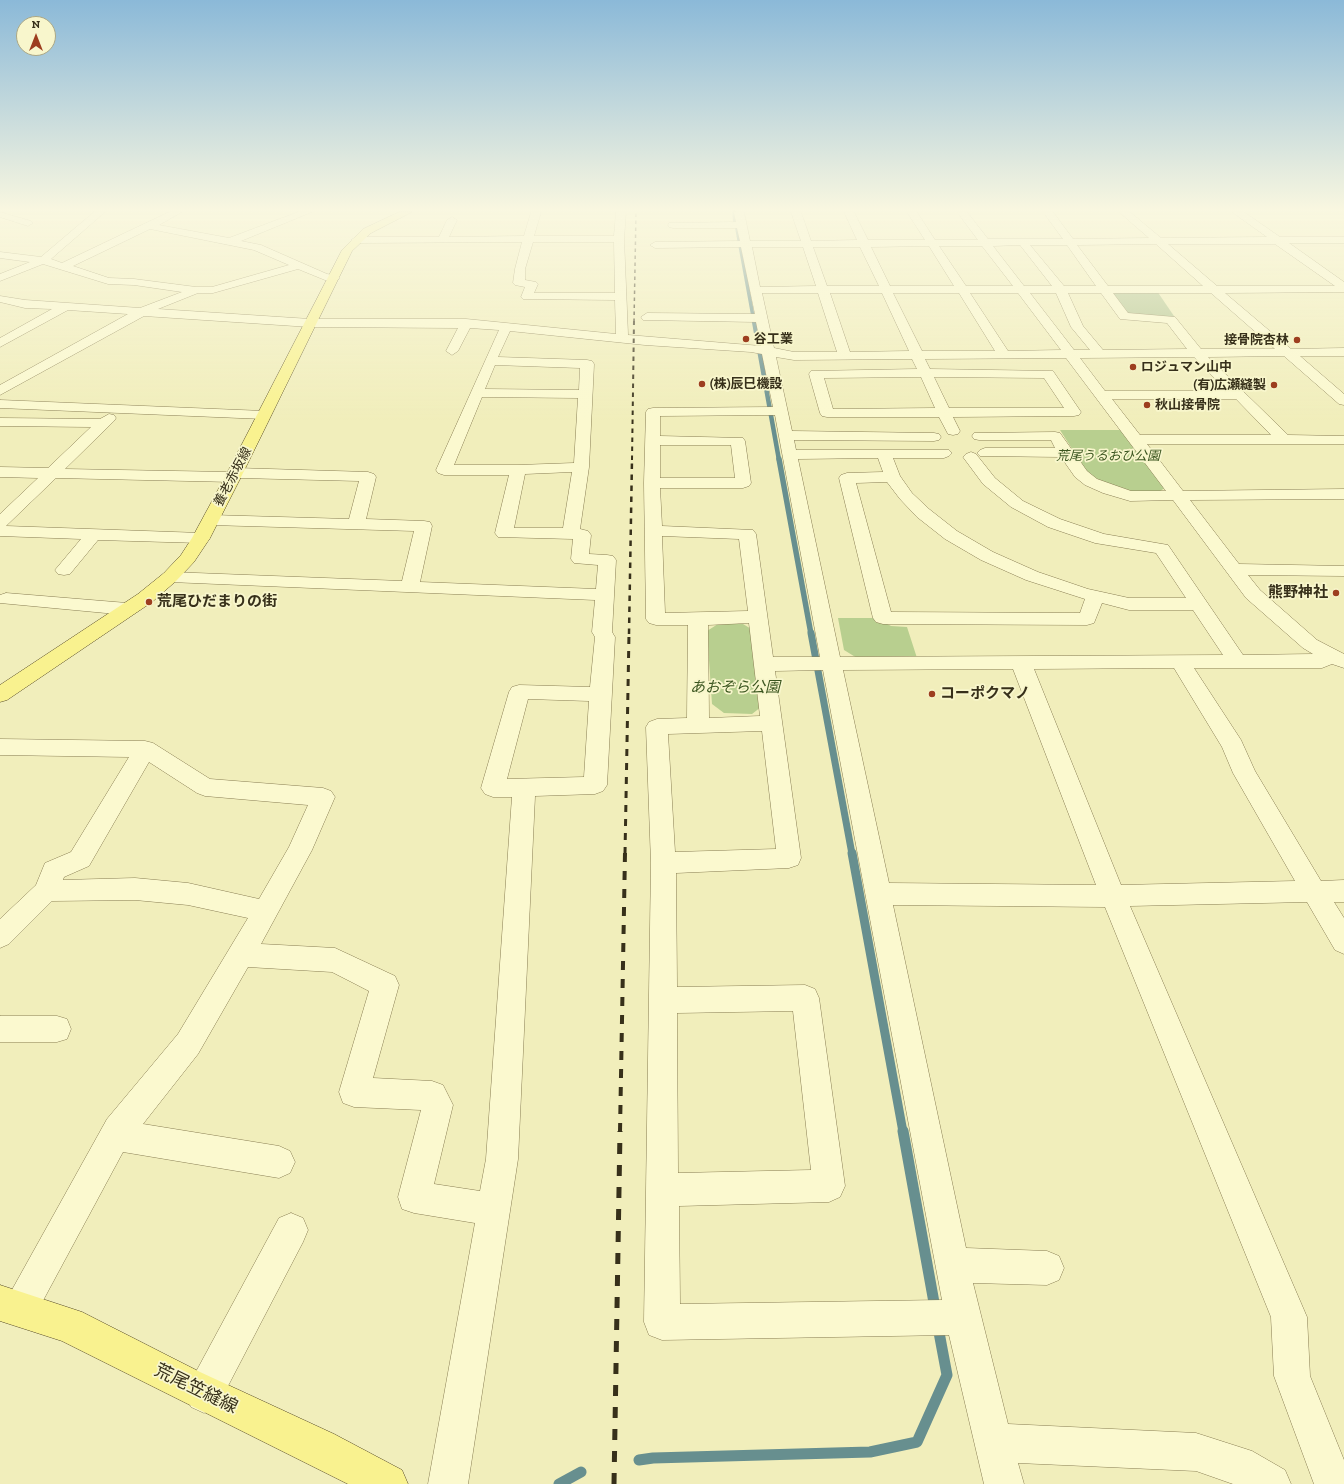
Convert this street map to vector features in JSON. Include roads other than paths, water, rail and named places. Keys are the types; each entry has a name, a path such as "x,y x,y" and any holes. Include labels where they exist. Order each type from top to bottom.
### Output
{"main road":[{"name":"養老赤坂線","path":"0,695 127,609 170,577 188,558 201,538 235,475 332,281"},
{"name":"荒尾笠縫線","path":"10,1306 69,1325 204,1394 320,1448 388,1484"}],"street":[{"path":"115,281 134,282 196,290 213,290 244,281"},
{"path":"519,281 519,283 532,284 527,297 620,296"},
{"path":"620,281 622,338"},
{"path":"753,281 756,290 756,318 774,412 786,435 790,455 822,665 878,894 952,1265 959,1317 1004,1484"},
{"path":"821,281 845,355"},
{"path":"882,281 927,373 953,430"},
{"path":"957,281 1004,354"},
{"path":"1016,281 1253,594 1310,644 1337,658"},
{"path":"1054,281 1060,289 1077,328 1100,354"},
{"path":"1098,281 1124,316 1171,320 1197,353 1284,439"},
{"path":"1204,281 1287,352 1338,391 1344,401"},
{"path":"1334,281 1344,288"},
{"path":"756,290 1214,290 1344,288"},
{"path":"0,391 142,311 196,290"},
{"path":"0,299 25,304 310,323 466,323 762,350 794,356 1344,352"},
{"path":"0,343 67,306"},
{"path":"647,317 756,318"},
{"path":"452,350 466,323"},
{"path":"506,327 444,470 518,470 581,467"},
{"path":"490,361 587,364 581,467 572,533"},
{"path":"927,373 1048,374 1074,412 826,413 816,374 927,373"},
{"path":"477,393 585,394"},
{"path":"1103,395 1239,395"},
{"path":"0,404 119,417 214,414 264,415"},
{"path":"0,422 20,406"},
{"path":"758,617 656,619 652,483 653,412 774,412"},
{"path":"202,427 214,414"},
{"path":"0,422 103,423 119,417"},
{"path":"0,523 103,423"},
{"path":"944,453 933,445 934,437 938,433 953,430 979,436 1055,436 1081,474 1091,482 1109,490 1130,496 1344,495"},
{"path":"786,435 934,437"},
{"path":"978,455 988,449 987,444 979,436"},
{"path":"652,483 743,483 738,441 653,440"},
{"path":"1137,440 1344,440"},
{"path":"790,455 944,453 962,457 978,455 1066,452"},
{"path":"884,454 892,477 906,496 923,513 951,535 981,552 1032,576 1095,596 1129,604 1199,604"},
{"path":"978,455 989,481 1017,504 1054,523 1102,539 1162,549 1237,661"},
{"path":"518,470 504,533 572,533 582,535 580,559 607,560 602,632 605,637 595,785 493,788 519,692 600,694"},
{"path":"0,472 368,478 356,524"},
{"path":"892,477 847,478 883,618 1087,619 1095,596"},
{"path":"211,520 424,526 409,588"},
{"path":"0,531 201,538"},
{"path":"653,531 747,534 789,858 663,863"},
{"path":"64,570 94,534"},
{"path":"1234,569 1344,571"},
{"path":"170,577 605,595"},
{"path":"6,599 127,609"},
{"path":"698,619 698,726"},
{"path":"764,664 822,665 1322,661 1337,658"},
{"path":"1180,662 1233,746 1244,773 1344,942"},
{"path":"1021,663 1113,896 1289,1317 1292,1376 1334,1484"},
{"path":"772,723 657,727 663,863 662,1322 959,1317"},
{"path":"0,747 145,749 205,787 323,797 300,850 266,912 188,1044 116,1136 10,1306"},
{"path":"0,936 46,891 54,870 80,859 145,749"},
{"path":"448,1484 502,1160 524,788"},
{"path":"46,891 135,889 180,893 266,912"},
{"path":"878,894 1113,896 1344,891"},
{"path":"241,955 335,960 385,985 354,1092 432,1096 438,1105 414,1197 494,1210"},
{"path":"663,1000 804,998 829,1186 663,1190"},
{"path":"0,1029 57,1029"},
{"path":"116,1136 279,1162"},
{"path":"204,1394 291,1230"},
{"path":"952,1265 1047,1268"},
{"path":"994,1443 1196,1452 1238,1465 1271,1484"}],"waterway":[{"path":"747,281 754,322"},
{"path":"754,321 779,460"},
{"path":"779,459 811,634"},
{"path":"811,633 852,854"},
{"path":"852,853 903,1132"},
{"path":"903,1131 935,1308"},
{"path":"639,1460 653,1458 870,1452 917,1442 947,1375 938,1327"},
{"path":"559,1484 581,1472"}],"railway":[{"path":"634,322 635,281"},
{"path":"632,460 634,321"},
{"path":"629,634 632,459"},
{"path":"625,854 629,633"},
{"path":"620,1132 625,853"},
{"path":"614,1484 620,1131"}],"place":[{"name":"谷工業","path":"746,339"},
{"name":"接骨院杏林","path":"1297,340"},
{"name":"ロジュマン山中","path":"1133,367"},
{"name":"(株)辰巳機設","path":"702,384"},
{"name":"(有)広瀬縫製","path":"1274,385"},
{"name":"秋山接骨院","path":"1147,405"},
{"name":"熊野神社","path":"1336,593"},
{"name":"荒尾ひだまりの街","path":"149,602"},
{"name":"コーポクマノ","path":"932,694"}],"park label":[{"name":"荒尾うるおひ公園","path":"1108,456"},
{"name":"あおぞら公園","path":"735,688"}]}
